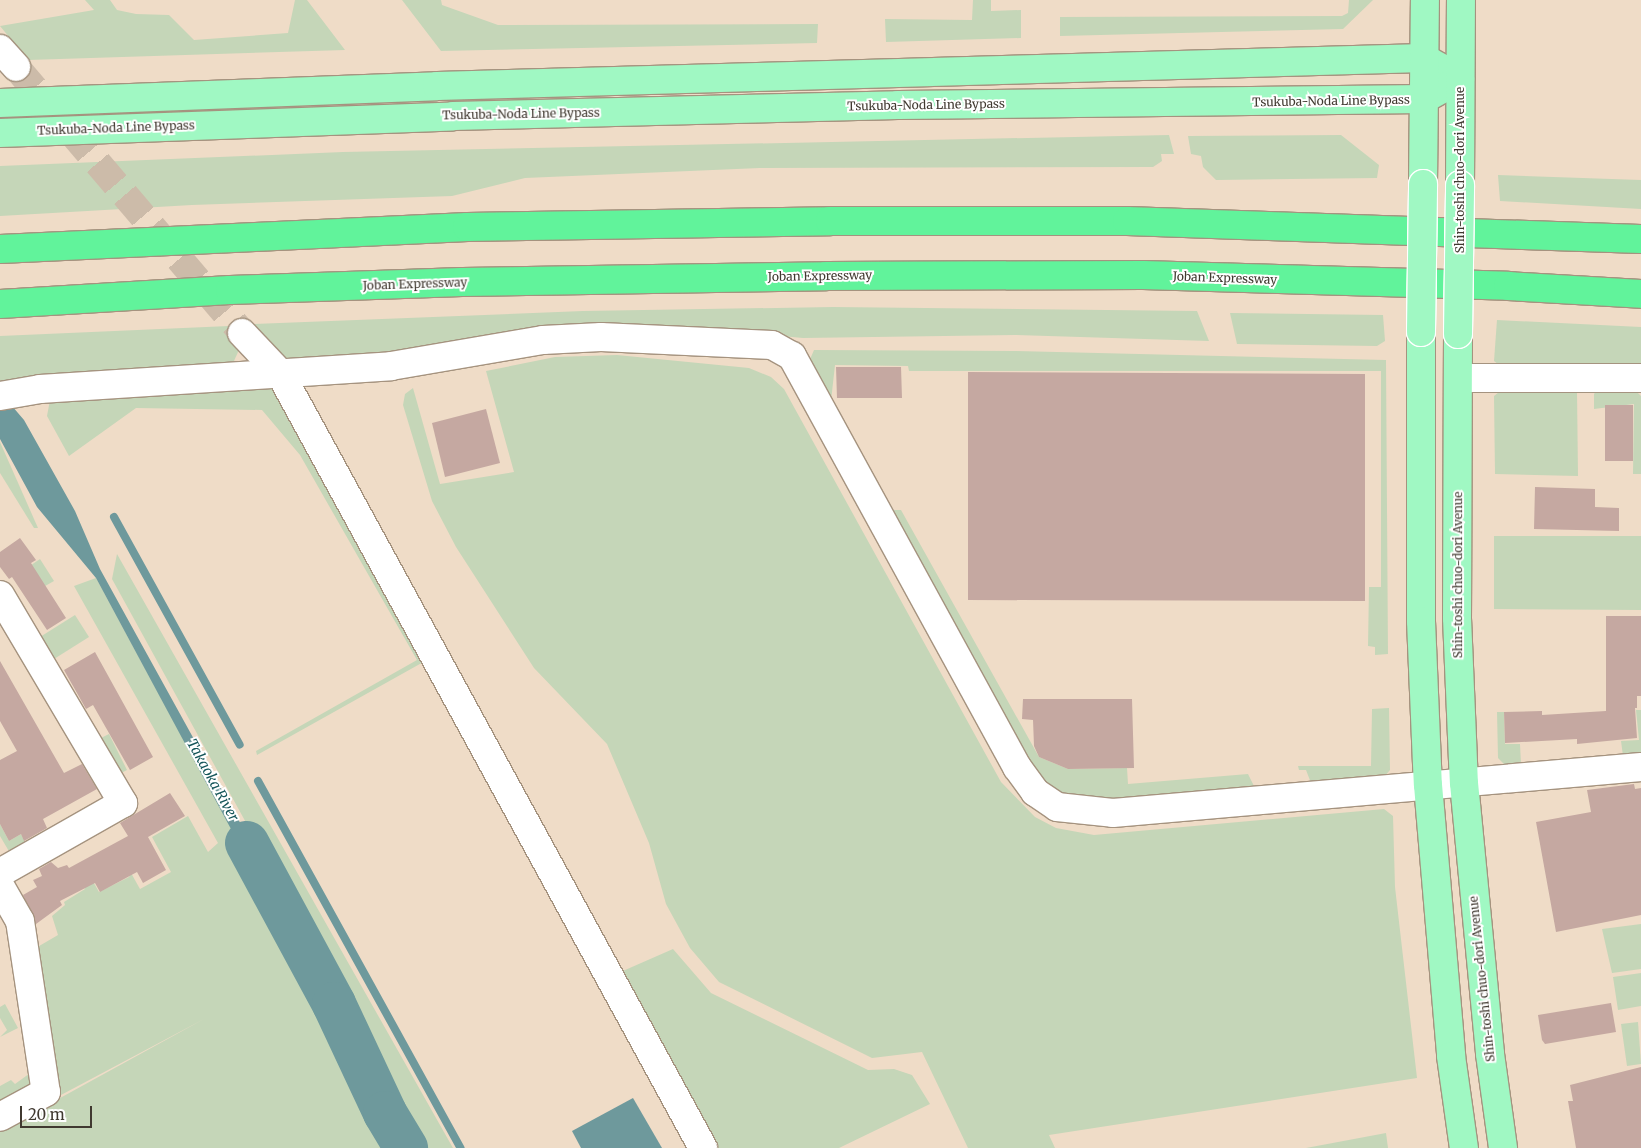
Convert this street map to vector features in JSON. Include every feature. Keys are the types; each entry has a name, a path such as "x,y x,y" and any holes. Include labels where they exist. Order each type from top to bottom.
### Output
{"highway":[{"path":"0,249 467,226 840,221 1127,221 1641,239"},
{"name":"Joban Expressway","path":"0,304 230,290 453,282 826,276 1143,276 1498,286 1641,294"}],"main road":[{"path":"1425,0 1421,332 1421,621 1428,785 1451,1056 1464,1148"},
{"name":"Shin-toshi chuo-dori Avenue","path":"1461,0 1457,618 1464,783 1488,1036 1503,1148"},
{"path":"0,103 438,86 1424,58 1460,79"},
{"name":"Tsukuba-Noda Line Bypass","path":"0,133 453,116 839,106 1424,99 1460,79"}],"street":[{"path":"242,332 280,373 703,1148"},
{"path":"0,396 40,389 391,366 543,340 601,337 772,345 785,350 792,356 1016,767 1035,792 1057,806 1113,813 1641,767"},
{"path":"1458,378 1641,378"},
{"path":"0,596 123,803 0,873"},
{"path":"0,886 20,921 46,1092 0,1117"}],"green space":[{"path":"85,0 110,0 117,10 136,14 169,15 194,40 288,33 295,0 307,0 345,50 28,60 0,26 94,10"},
{"path":"402,0 441,0 442,5 498,25 818,24 817,43 441,51"},
{"path":"973,0 991,0 991,11 1021,10 1021,38 886,42 885,19 972,20"},
{"path":"1349,0 1373,0 1343,29 1060,36 1060,17 1342,16 1348,13"},
{"path":"1169,135 1174,154 1161,154 1162,161 1153,167 760,168 525,178 452,196 192,205 0,216 0,166 343,152"},
{"path":"1341,135 1379,165 1377,178 1216,180 1203,167 1201,156 1191,154 1188,136"},
{"path":"1498,175 1641,180 1641,209 1500,201"},
{"path":"833,307 1197,311 1209,341 1015,335 803,338 682,327 405,350 301,366 287,359 253,324 583,311"},
{"path":"1230,313 1383,315 1385,341 1377,346 1237,344"},
{"path":"1497,320 1641,327 1641,368 1503,368 1494,361"},
{"path":"229,326 242,343 234,361 212,368 0,384 0,336"},
{"path":"814,350 1015,351 1386,360 1388,654 1375,655 1375,647 1368,646 1369,587 1381,587 1381,371 909,371 908,366 835,365 831,401 808,364"},
{"path":"617,355 749,368 771,377 784,389 1001,782 1035,817 1056,828 1094,835 1384,809 1393,816 1395,887 1417,1078 1049,1135 1055,1148 968,1148 922,1052 872,1058 719,982 690,948 666,904 649,843 607,744 534,668 456,547 432,501 403,405 405,394 413,388 440,484 514,472 486,371 555,357"},
{"path":"276,385 427,660 257,755 256,751 417,660 300,455 262,410 136,408 69,456 47,416 50,400"},
{"path":"1503,389 1577,390 1578,476 1495,474 1494,396"},
{"path":"1597,390 1636,391 1641,396 1641,474 1633,474 1634,404 1594,409 1594,394"},
{"path":"0,442 38,528 34,528 0,473"},
{"path":"888,510 901,510 1039,757 1068,769 1127,768 1128,784 1248,774 1255,788 1096,801 1066,798 1047,786 1028,766"},
{"path":"1494,536 1641,536 1641,610 1494,609"},
{"path":"117,554 453,1148 412,1148 378,1090 374,1067 363,1053 348,1008 112,579"},
{"path":"40,559 54,581 38,590 24,570"},
{"path":"96,578 308,969 348,1053 399,1148 0,1148 0,1131 204,1019 61,1095 34,949 58,935 52,916 65,905 64,902 85,889 74,869 83,864 99,892 129,877 131,873 140,889 171,872 152,837 188,816 208,852 218,843 74,586"},
{"path":"75,615 89,637 54,659 40,637"},
{"path":"1389,708 1390,770 1384,777 1311,783 1306,770 1299,770 1298,766 1371,766 1372,709"},
{"path":"1636,710 1641,710 1641,754 1623,756 1621,741 1639,740"},
{"path":"1497,712 1504,712 1505,744 1520,744 1521,764 1506,766 1498,758"},
{"path":"109,734 127,770 117,775 99,739"},
{"path":"0,824 9,841 21,834 26,844 10,853 0,836"},
{"path":"1641,924 1641,969 1612,973 1602,929"},
{"path":"673,949 711,993 868,1070 894,1069 912,1075 930,1104 839,1148 712,1148 616,974"},
{"path":"1641,973 1641,1006 1618,1010 1613,977"},
{"path":"5,1004 18,1028 0,1037 7,1030 0,1018 0,1007"},
{"path":"1638,1022 1641,1064 1627,1066 1621,1024"},
{"path":"33,1071 34,1079 28,1088 0,1104 0,1086 11,1080 15,1084"},
{"path":"1386,1133 1388,1148 1306,1148"}],"water":[{"path":"0,392 24,420 75,511 100,569 280,895 267,896 96,578 37,507 0,439"},
{"path":"633,1098 662,1148 581,1148 572,1131"}],"building":[{"path":"836,367 901,367 902,398 837,398"},
{"path":"968,372 1365,374 1365,601 968,600"},
{"path":"1605,405 1633,405 1633,461 1605,461"},
{"path":"486,409 500,463 445,477 432,423"},
{"path":"1535,487 1595,489 1595,507 1619,508 1619,531 1534,529"},
{"path":"20,538 36,560 31,563 66,618 47,630 12,577 9,579 0,567 0,552"},
{"path":"1606,616 1641,616 1641,696 1637,696 1637,708 1635,708 1637,738 1577,744 1577,739 1505,743 1504,712 1542,711 1542,715 1606,711"},
{"path":"95,652 153,757 130,770 93,705 86,709 64,670"},
{"path":"0,661 64,773 82,764 97,789 43,819 47,828 24,841 21,834 9,841 0,824 0,760 17,751 0,721"},
{"path":"1023,699 1132,699 1134,768 1068,769 1039,757 1034,746 1033,720 1022,719"},
{"path":"1634,784 1635,789 1641,788 1641,915 1556,932 1536,822 1591,812 1587,790"},
{"path":"170,793 185,816 148,837 166,870 143,883 137,872 100,892 95,883 60,901 62,905 36,924 23,895 37,887 33,880 42,876 39,869 51,862 58,868 67,865 69,868 128,836 120,823"},
{"path":"1611,1003 1616,1032 1545,1044 1542,1040 1538,1015"},
{"path":"1641,1067 1641,1148 1576,1148 1568,1101 1573,1101 1570,1085"}],"waterway":[{"path":"114,517 240,745"},
{"path":"258,781 461,1148"},
{"name":"Takaoka River","path":"247,843 334,1004 385,1113 406,1148"}],"tunnel":[{"path":"16,67 242,333"}]}
